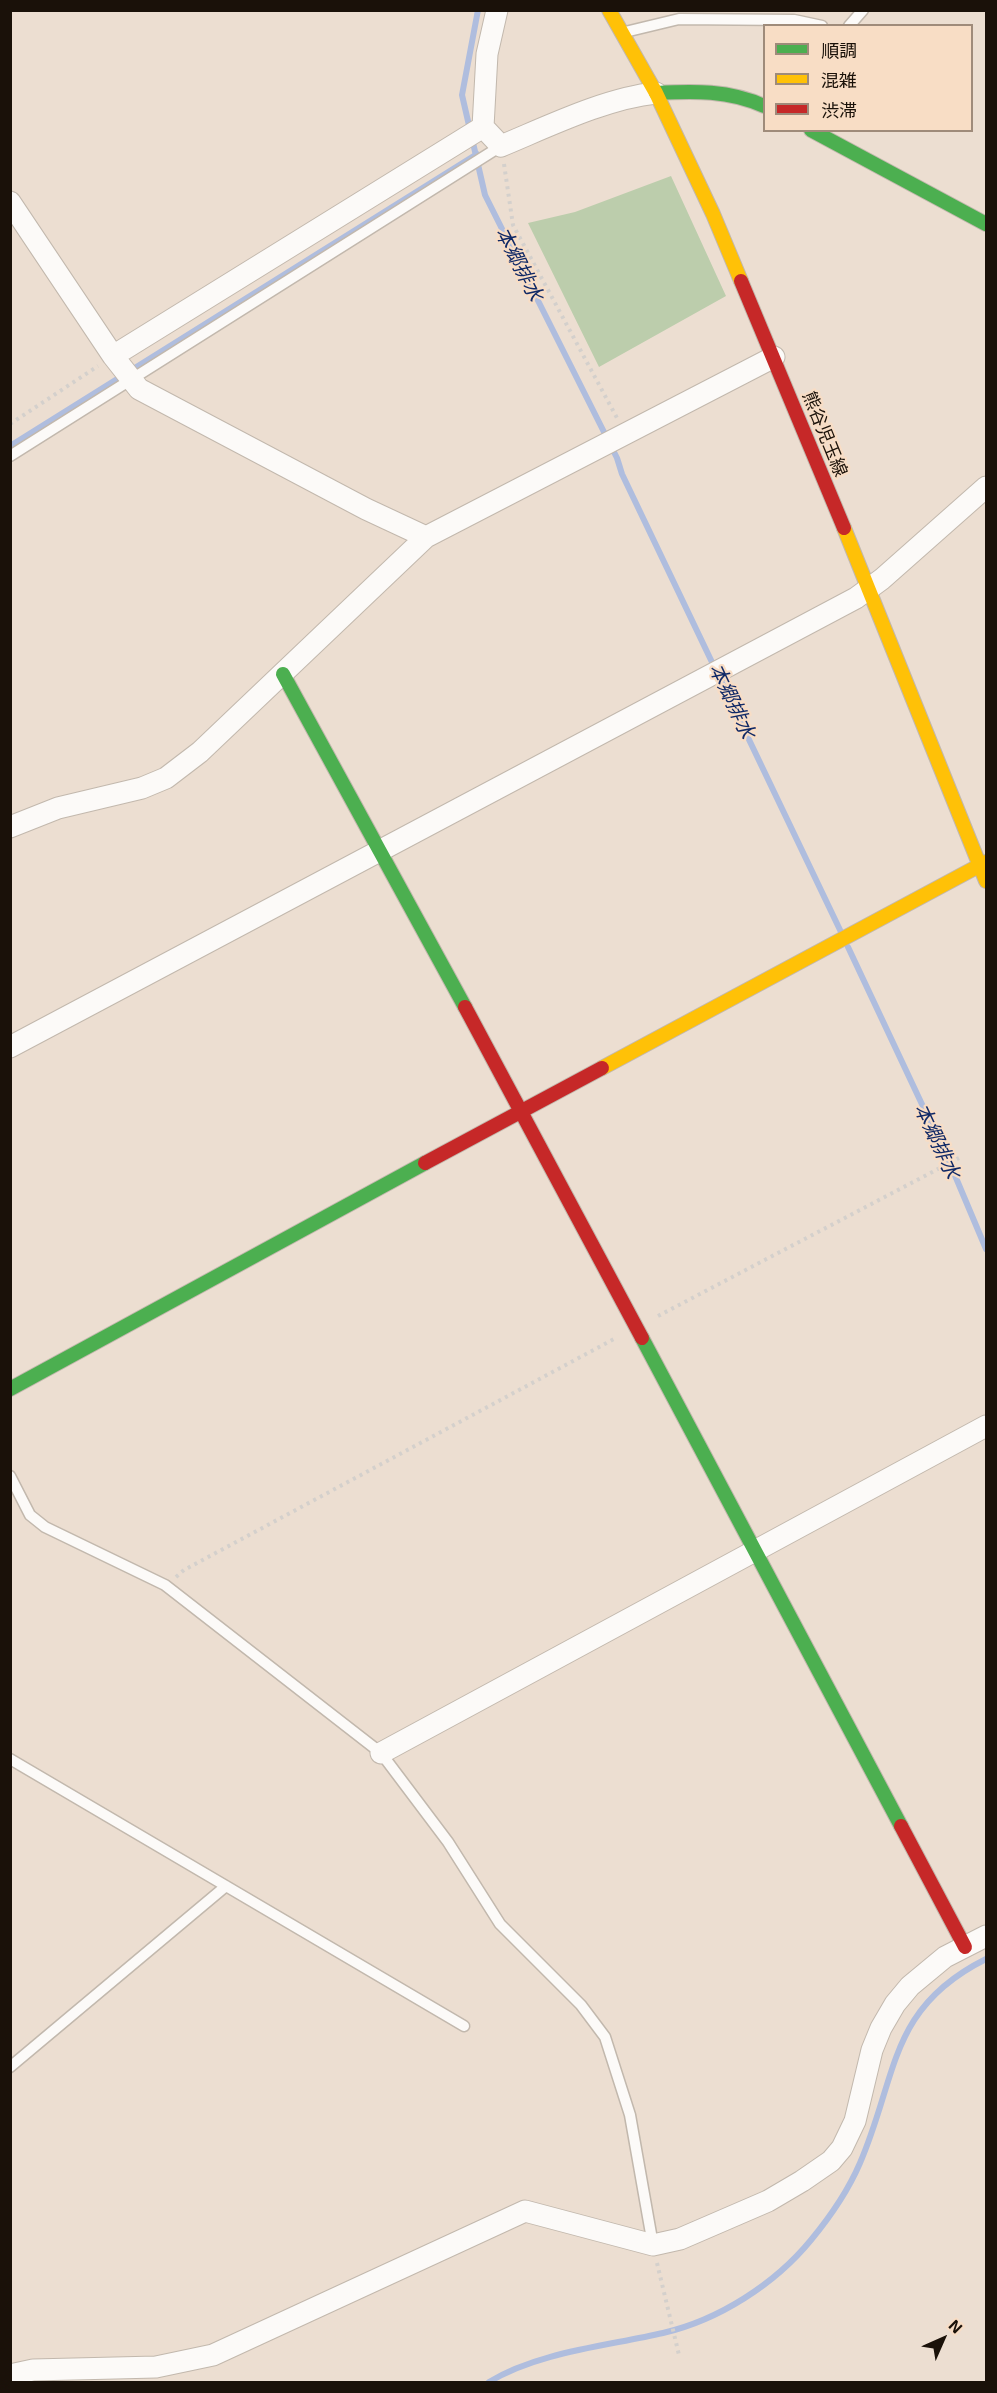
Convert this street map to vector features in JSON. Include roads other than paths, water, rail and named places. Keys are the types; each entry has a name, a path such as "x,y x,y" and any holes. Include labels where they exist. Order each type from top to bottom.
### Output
{"street":[{"path":"497,10 487,54 483,127 501,146 564,120 637,95 714,90 733,93 763,105"},
{"name":"熊谷児玉線","path":"609,10 656,93 713,214 984,864 987,881"},
{"path":"114,356 483,127"},
{"path":"815,132 987,224"},
{"path":"10,202 114,356 139,389 366,509 426,537"},
{"path":"10,826 58,808 142,788 166,778 200,752 426,537 774,357"},
{"path":"10,1047 856,598 987,487"},
{"path":"283,674 522,1112 965,1947"},
{"path":"10,1389 322,1218 984,864"},
{"path":"381,1753 987,1426"},
{"path":"10,2375 33,2370 156,2367 213,2355 525,2211 653,2245 680,2239 768,2201 789,2190 831,2161 842,2148 855,2121 872,2050 895,2004 927,1971 987,1936"}],"lane":[{"path":"851,24 863,10"},
{"path":"622,33 679,19 794,20 813,24"},
{"path":"10,456 501,146"},
{"path":"10,1476 30,1515 45,1527 165,1585 381,1753 448,1842 500,1924 581,2005 605,2037 630,2115 653,2245"},
{"path":"10,1759 464,2026"},
{"path":"10,2067 226,1886"}],"waterway":[{"name":"本郷排水","path":"478,10 462,95 485,195 617,458 622,474 841,932"},
{"name":"本郷排水","path":"10,446 477,154"},
{"name":"本郷排水","path":"848,947 951,1166 986,1249"},
{"path":"489,2382 508,2372 551,2357 684,2327 725,2309 781,2271 818,2231 850,2184 872,2131 900,2046 913,2022 930,1999 954,1978 986,1959"}]}
